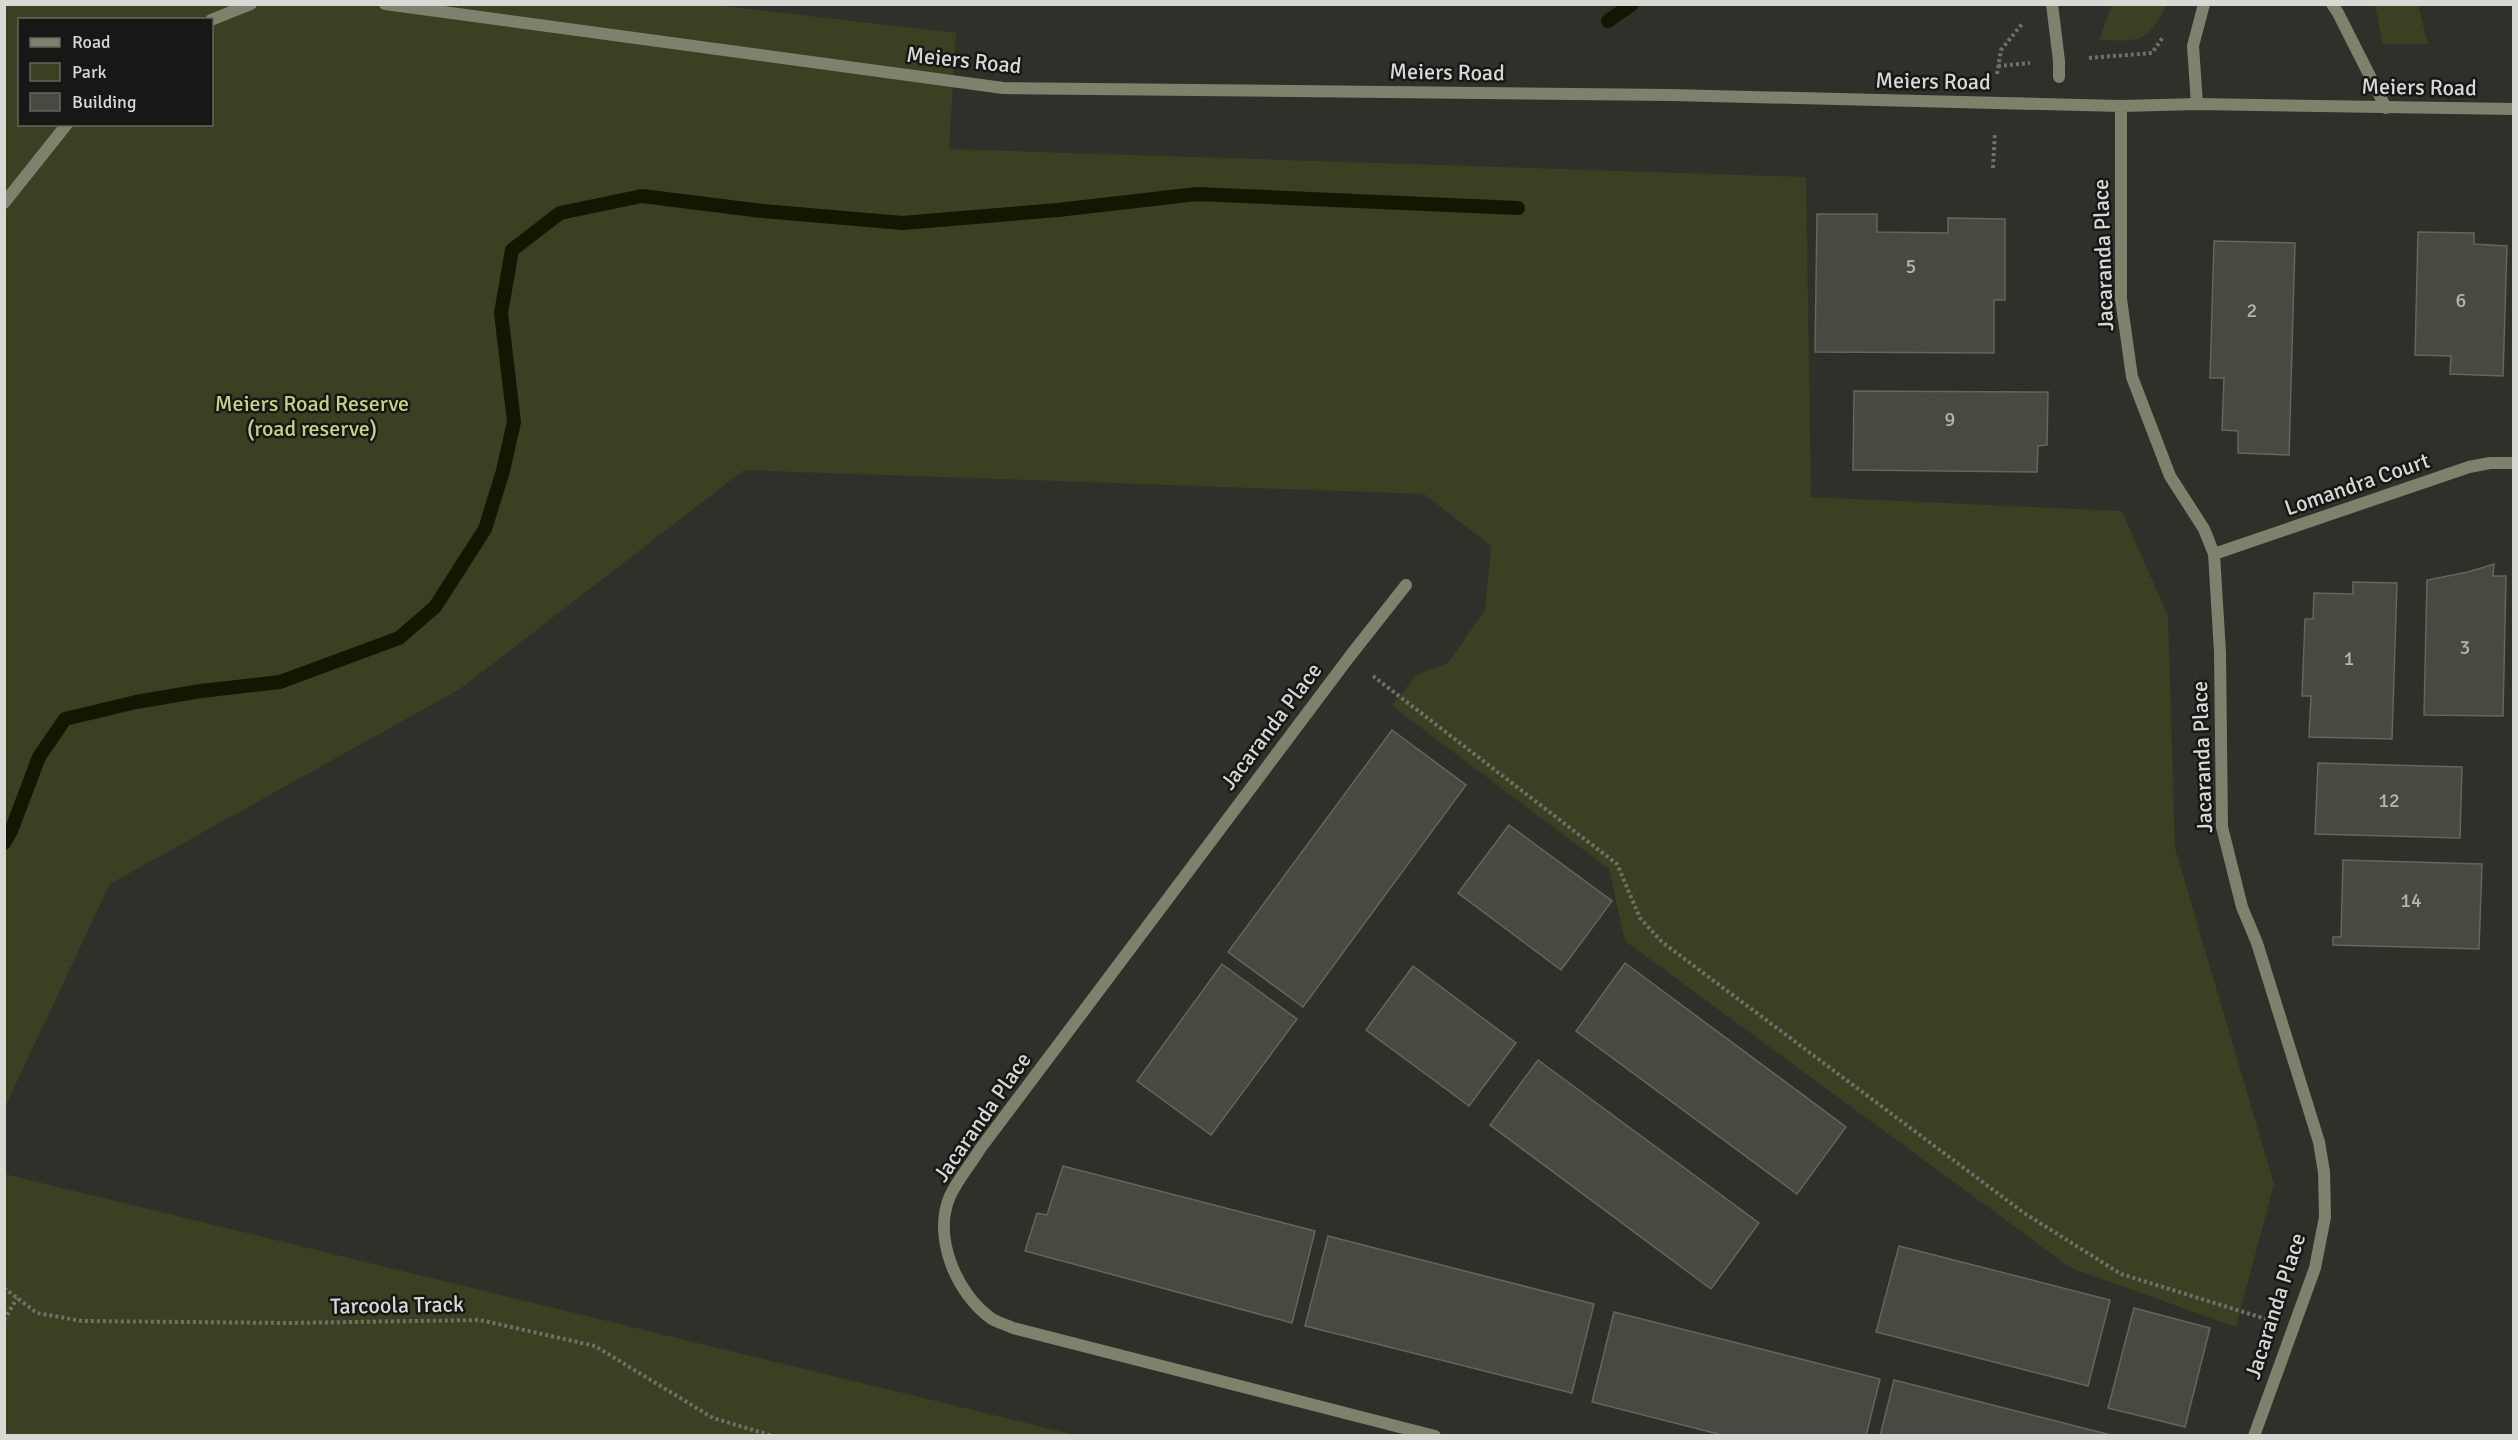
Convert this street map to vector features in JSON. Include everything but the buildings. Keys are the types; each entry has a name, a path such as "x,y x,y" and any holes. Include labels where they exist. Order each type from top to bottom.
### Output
{"street":[{"path":"213,19 251,4"},
{"name":"Meiers Road","path":"386,4 1003,88 1671,95 2121,106 2197,104 2514,109"},
{"path":"2052,4 2059,77"},
{"path":"2197,104 2193,46 2204,4"},
{"path":"2332,4 2386,108"},
{"name":"Jacaranda Place","path":"2121,106 2121,299 2132,377 2170,476 2204,529 2214,554 2220,652 2222,827 2242,907 2257,943 2319,1142 2324,1172 2325,1217 2315,1268 2254,1436"},
{"path":"4,203 65,126"},
{"name":"Lomandra Court","path":"2214,554 2469,467 2490,463 2514,463"},
{"name":"Jacaranda Place","path":"1406,585 1350,656 980,1149 950,1197 945,1229 947,1255 959,1282 973,1300 992,1318 1014,1328 1435,1436"}],"path":[{"path":"1996,81 2001,50 2021,27 2024,16"},
{"path":"1998,66 2152,52 2165,34"},
{"path":"1993,168 1995,140"},
{"path":"1373,676 1617,864 1640,918 1662,942 2024,1213 2121,1274 2266,1319"},
{"name":"Tarcoola Track","path":"4,1288 37,1313 82,1321 289,1323 480,1320 595,1346 713,1418 772,1436"},
{"path":"4,1320 16,1298"}],"green space":[{"name":"Meiers Road Reserve (road reserve)","path":"707,4 956,33 949,149 1806,177 1811,497 2122,511 2168,616 2175,848 2274,1184 2236,1327 2071,1268 1625,941 1609,869 1392,706 1416,675 1448,663 1485,610 1491,546 1424,494 744,470 460,689 110,884 5,1107 5,5"},
{"path":"2112,4 2167,5 2153,27 2141,37 2134,40 2099,40"},
{"path":"2375,5 2418,5 2428,44 2383,44"},
{"path":"5,1174 1075,1435 5,1435"}],"waterway":[{"path":"1608,21 1632,4"},
{"path":"4,843 11,831 39,757 65,719 136,702 201,691 280,682 399,638 435,607 485,529 503,471 514,422 501,313 512,250 560,213 642,196 762,211 903,223 1058,210 1197,194 1518,208"}]}
